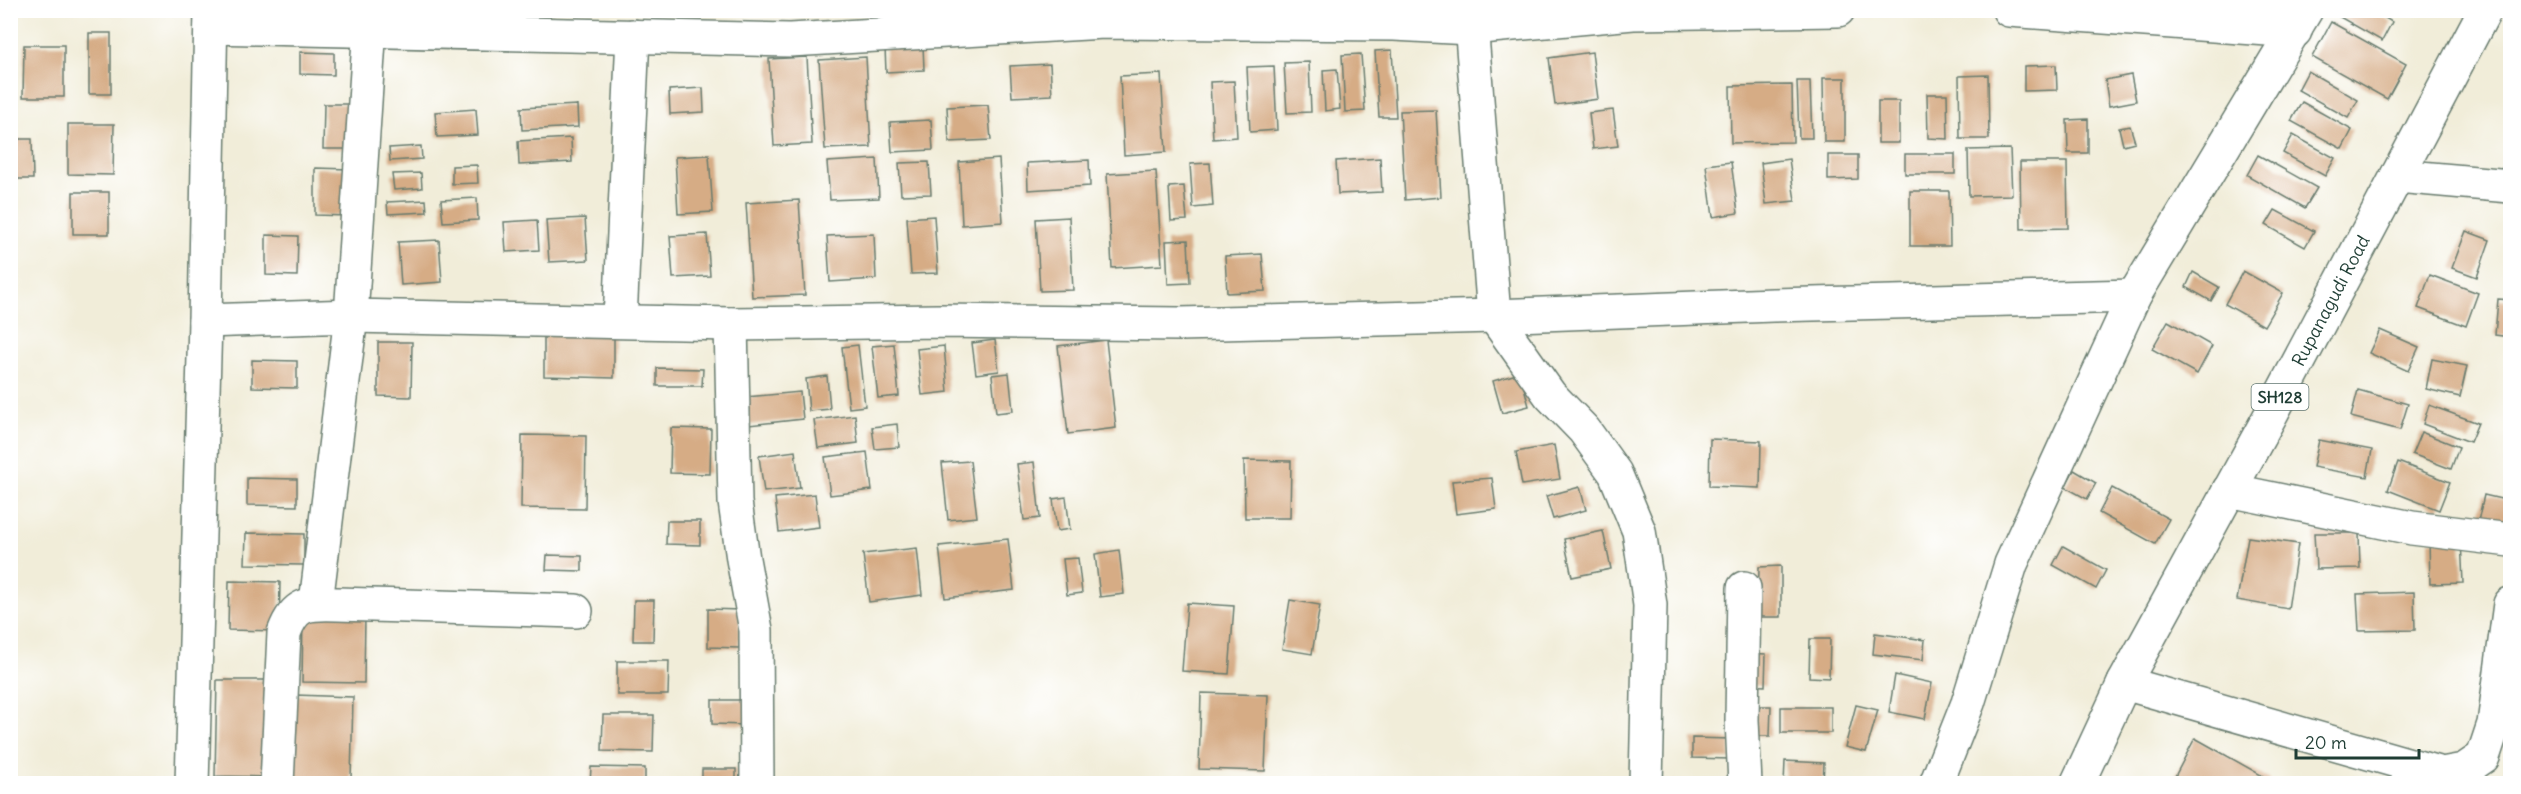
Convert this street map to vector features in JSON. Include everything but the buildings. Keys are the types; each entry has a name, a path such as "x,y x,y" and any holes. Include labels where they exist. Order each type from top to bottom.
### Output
{"street":[{"path":"192,783 211,19 500,22 633,36 790,40 1104,22 1394,24 1633,13 1838,10"},
{"path":"1936,783 1968,703 2011,564 2134,296 2300,21 2009,10"},
{"name":"Rupanagudi Road","path":"2077,783 2124,682 2485,10"},
{"path":"1470,19 1494,316 1550,395 1584,430 1615,473 1639,531 1650,605 1646,783"},
{"path":"316,603 351,316 371,20"},
{"path":"620,321 633,36"},
{"path":"2397,176 2511,186"},
{"path":"205,321 351,316 731,324 938,321 1180,324 2134,296"},
{"path":"731,324 735,502 742,559 756,630 757,783"},
{"path":"2229,490 2412,528 2511,540"},
{"path":"1744,588 1742,720 1745,783"},
{"path":"277,783 285,633 290,617 300,606 316,603 576,610"},
{"path":"2124,682 2442,774 2464,770 2482,757 2493,724 2511,604"}]}
